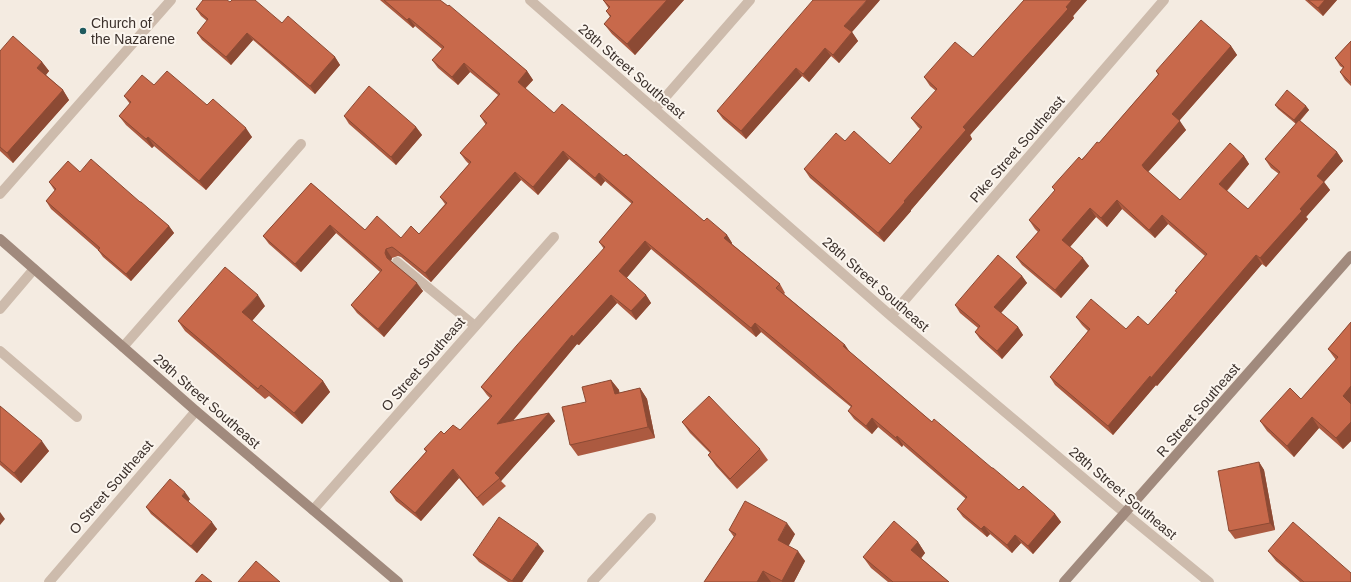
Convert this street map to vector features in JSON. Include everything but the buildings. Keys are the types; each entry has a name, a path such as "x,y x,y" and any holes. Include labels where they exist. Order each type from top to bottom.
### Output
{"street":[{"path":"0,194 170,0"},
{"name":"28th Street Southeast","path":"530,0 891,316 1209,582"},
{"path":"655,109 750,0"},
{"name":"Pike Street Southeast","path":"891,316 1164,0"},
{"path":"123,348 301,144"},
{"name":"O Street Southeast","path":"313,510 554,237"},
{"name":"29th Street Southeast","path":"0,239 196,411 398,582"},
{"name":"R Street Southeast","path":"1064,582 1126,514 1351,256"},
{"path":"398,262 475,326"},
{"path":"0,309 34,269"},
{"path":"0,351 77,417"},
{"name":"O Street Southeast","path":"49,582 196,411"},
{"path":"592,582 651,518"}],"place":[{"name":"Church of the Nazarene","path":"83,31"}]}
